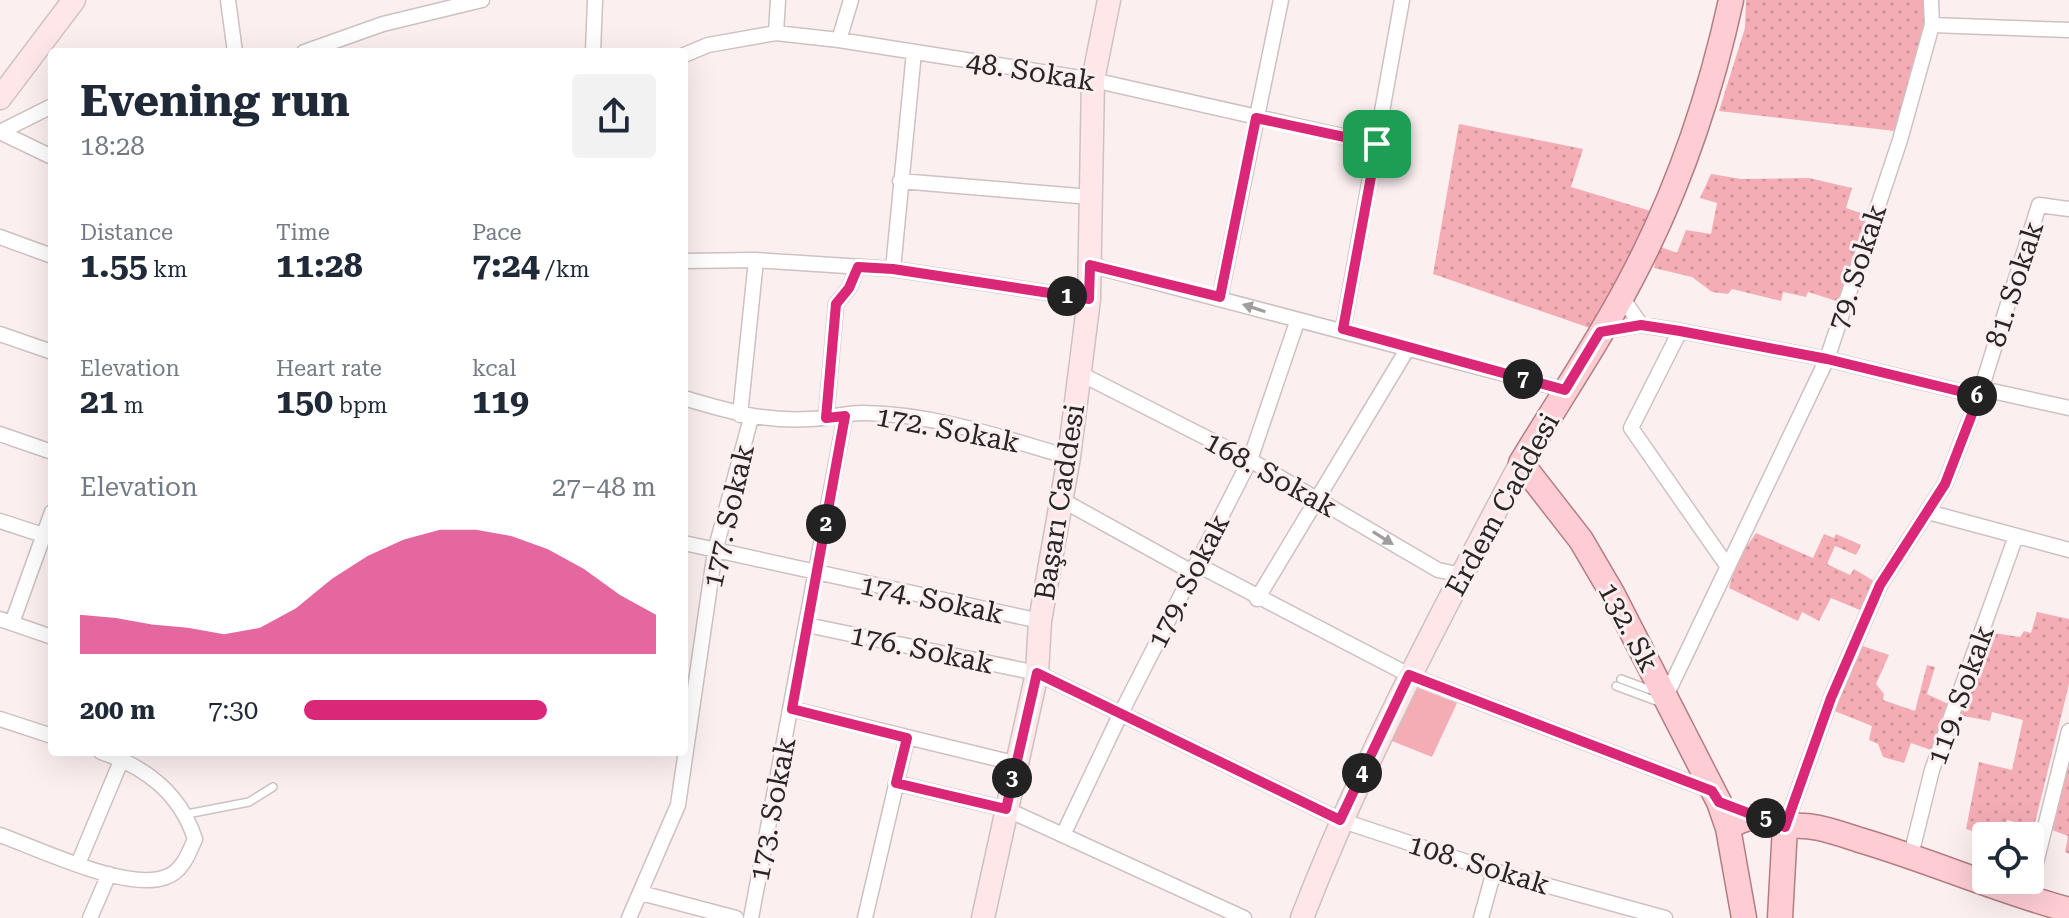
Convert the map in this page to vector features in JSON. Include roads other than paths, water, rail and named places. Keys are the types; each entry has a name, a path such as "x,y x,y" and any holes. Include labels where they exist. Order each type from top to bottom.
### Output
{"main road":[{"name":"Erdem Caddesi","path":"1521,463 1643,256 1680,167 1722,41 1731,0"},
{"name":"132. Sk","path":"1521,463 1581,540 1669,701 1728,828"},
{"path":"1716,797 1750,817"},
{"path":"1744,918 1728,828 1750,817 1763,817 1785,827 1804,824 1911,855 2027,899 2069,910"},
{"path":"1780,918 1785,827"},
{"path":"1739,884 1748,890 1759,891 1780,881"}],"street":[{"path":"0,98 74,0"},
{"path":"228,0 234,48"},
{"path":"315,48 383,24 482,0"},
{"path":"593,48 595,0"},
{"path":"776,33 778,0"},
{"path":"839,40 851,0"},
{"name":"Başarı Caddesi","path":"983,918 1014,763 1037,673 1040,621 1069,457 1089,299 1093,80 1109,0"},
{"path":"1220,297 1281,0"},
{"path":"1343,329 1402,0"},
{"name":"79. Sokak","path":"1669,701 1728,567 1827,359 1900,140 1932,25 1931,0"},
{"path":"1932,25 2069,30"},
{"name":"48. Sokak","path":"688,53 708,45 776,33 839,40 1093,80 1377,144"},
{"path":"893,269 914,52"},
{"path":"0,132 48,108"},
{"path":"0,132 48,155"},
{"path":"900,181 1091,197"},
{"name":"81. Sokak","path":"1785,827 1831,698 1880,585 1945,484 1979,396 2039,205 2069,209"},
{"path":"0,237 48,255"},
{"path":"688,261 756,260 893,269 1089,299"},
{"name":"177. Sokak","path":"688,736 715,551 746,416 756,260"},
{"path":"1090,265 1220,297 1297,322 1343,329 1565,390"},
{"path":"826,418 836,304 849,288 858,267"},
{"path":"1621,296 1641,325"},
{"name":"179. Sokak","path":"1063,835 1120,715 1250,460 1297,322"},
{"path":"1600,332 1641,325 1680,331 1827,359 1979,396 1992,391 2069,408"},
{"path":"1680,331 1631,428 1728,567"},
{"path":"0,334 48,351"},
{"path":"1257,599 1408,348"},
{"name":"168. Sokak","path":"1079,373 1250,460 1438,570 1462,575"},
{"name":"172. Sokak","path":"688,399 746,416 826,418 862,412 967,428 1069,457"},
{"name":"173. Sokak","path":"751,918 845,416"},
{"path":"0,434 48,451"},
{"name":"Erdem Caddesi","path":"1302,918 1340,820 1409,675 1521,463"},
{"path":"1062,500 1409,675 1716,797"},
{"path":"1928,512 2069,550"},
{"path":"0,521 48,536 6,621 48,636"},
{"name":"119. Sokak","path":"1911,855 1932,770 2016,536"},
{"name":"174. Sokak","path":"688,544 817,575 1040,621"},
{"name":"176. Sokak","path":"807,625 1037,673 1340,820"},
{"path":"792,709 1014,763"},
{"path":"0,719 48,735"},
{"path":"2027,899 2069,731"},
{"path":"865,918 907,738"},
{"path":"0,835 109,874 139,881 168,877 185,861 195,839 187,814 165,785 110,756"},
{"name":"177. Sokak","path":"629,918 678,805 685,756"},
{"path":"78,864 121,761"},
{"path":"896,783 1006,809 1244,918"},
{"name":"108. Sokak","path":"1340,820 1494,871 1665,918"},
{"path":"1481,918 1494,871"},
{"path":"90,918 109,874"},
{"path":"641,893 736,918"}],"lane":[{"path":"1669,701 1618,682 1669,701"},
{"path":"187,814 249,802 273,787"}]}
